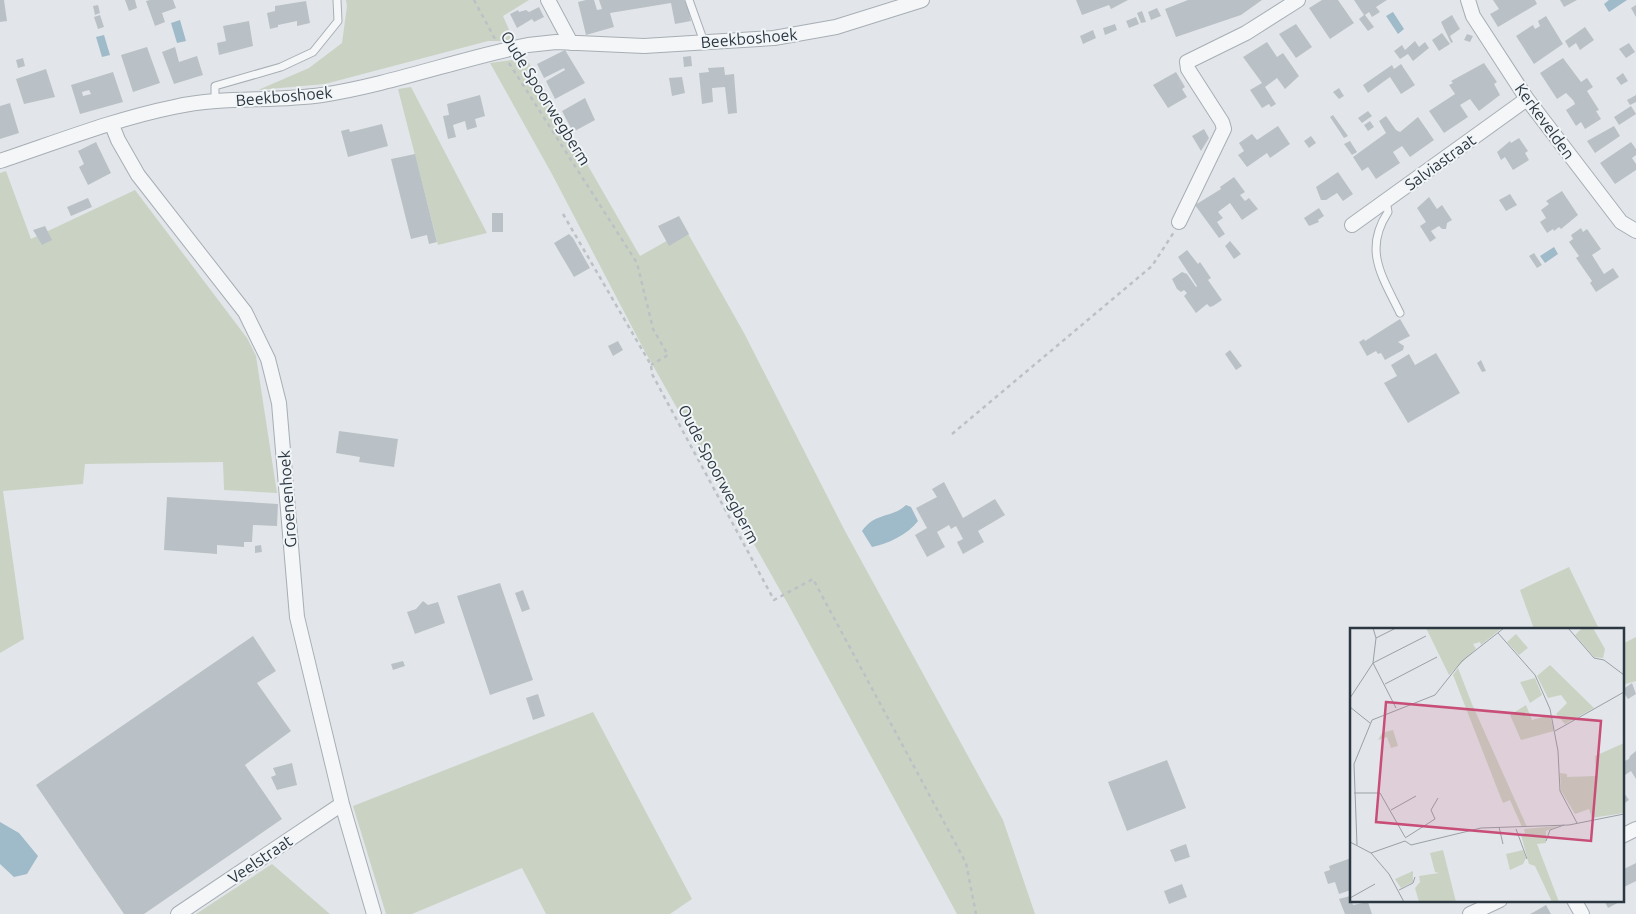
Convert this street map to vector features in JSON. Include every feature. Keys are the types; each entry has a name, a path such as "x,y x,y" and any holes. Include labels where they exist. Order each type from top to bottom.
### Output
{"street":[{"path":"548,0 571,43"},
{"name":"Beekboshoek","path":"0,161 175,106 215,101 277,100 322,95 501,50 528,45 571,43 631,46 774,38 813,32 922,0"},
{"path":"1180,222 1224,129 1222,122 1188,69 1187,62 1246,33 1298,0"},
{"name":"Kerkevelden","path":"1468,0 1473,16 1527,99 1621,222 1636,230"},
{"name":"Salviastraat","path":"1352,225 1527,99"},
{"name":"Groenenhoek","path":"112,125 118,140 138,175 245,312 268,359 279,403 297,618 304,654 342,804 374,914"},
{"name":"Veelstraat","path":"178,914 342,804"},
{"path":"1624,835 1636,829"},
{"path":"1470,914 1496,902"},
{"path":"1575,902 1582,914"}],"lane":[{"path":"215,101 215,86 282,67 313,52 338,21 337,0"},
{"path":"689,0 704,42"},
{"path":"1386,201 1388,212 1378,229 1375,250 1378,269 1400,313"}],"path":[{"name":"Oude Spoorwegberm","path":"474,0 501,50 637,263 653,329 668,355 651,366 652,374 774,600 813,579 966,863 976,914"},
{"path":"563,214 651,366"},
{"path":"952,434 1152,266 1162,254 1180,222"}],"green space":[{"path":"346,0 529,0 503,16 514,41 488,41 325,84 258,90 309,68 342,43 347,6"},
{"path":"526,58 640,256 686,230 744,333 845,531 1003,820 1035,914 957,914 789,606 643,348 553,176 490,63"},
{"path":"411,87 487,233 438,245 398,89"},
{"path":"6,171 31,239 135,190 247,338 256,356 277,493 224,490 223,462 85,464 83,484 3,491 24,639 0,653 0,173"},
{"path":"1569,567 1599,628 1534,628 1520,590"},
{"path":"1636,637 1636,681 1624,684 1624,643"},
{"path":"593,712 692,899 670,914 546,914 522,868 412,914 386,914 353,806"},
{"path":"272,864 330,914 196,914"}],"water":[{"path":"1609,0 1627,0 1609,12 1604,4"},
{"path":"1393,12 1404,29 1398,34 1386,16"},
{"path":"180,20 186,41 177,43 171,23"},
{"path":"104,35 110,55 102,57 96,37"},
{"path":"1554,247 1558,254 1545,263 1540,256"},
{"path":"906,505 911,507 918,521 914,526 885,544 872,547 862,531 867,525 878,518 895,512"},
{"path":"0,822 19,833 38,856 27,874 14,877 0,864"}],"building":[{"path":"0,0 4,0 7,21 0,22"},
{"path":"125,0 135,0 137,8 129,11"},
{"path":"173,0 176,8 162,13 165,22 155,26 146,1"},
{"path":"594,0 597,10 602,9 599,0 684,0 687,3 691,21 675,24 671,3 610,13 614,27 586,35 578,2"},
{"path":"1076,0 1128,0 1111,9 1109,5 1082,15"},
{"path":"1188,0 1262,0 1241,15 1176,37 1165,9"},
{"path":"1322,0 1338,0 1354,23 1330,39 1309,8"},
{"path":"1354,0 1387,0 1376,7 1380,12 1372,17 1369,12 1365,15 1374,27 1368,31 1359,19 1364,15"},
{"path":"1493,0 1535,0 1537,4 1498,27 1490,14 1499,9"},
{"path":"1560,0 1577,0 1564,7"},
{"path":"306,1 310,23 297,26 297,21 278,25 278,27 270,29 267,13 275,11 275,6"},
{"path":"98,5 100,13 95,15 93,6"},
{"path":"1636,5 1636,17 1631,8"},
{"path":"539,7 544,17 534,22 532,19 517,28 510,14 518,10 519,12 526,10 529,12"},
{"path":"1157,8 1161,16 1151,20 1148,12"},
{"path":"1142,11 1146,22 1141,23 1137,13"},
{"path":"100,15 104,27 98,29 94,17"},
{"path":"1452,15 1460,29 1450,36 1453,42 1451,43 1441,22"},
{"path":"1546,16 1563,44 1534,64 1516,36 1533,25 1535,29 1540,26 1538,21"},
{"path":"1136,17 1139,24 1129,28 1126,21"},
{"path":"249,21 253,46 219,55 217,43 226,41 223,26"},
{"path":"1115,24 1117,30 1105,35 1103,28"},
{"path":"1296,24 1312,47 1296,58 1279,34"},
{"path":"1585,27 1594,40 1580,50 1576,43 1569,48 1565,41"},
{"path":"1093,30 1096,38 1083,44 1080,36"},
{"path":"1442,33 1450,44 1439,51 1432,40"},
{"path":"1467,34 1473,36 1470,42 1464,40"},
{"path":"1415,41 1419,47 1425,42 1429,48 1413,61 1408,54 1400,59 1394,51 1402,45 1405,50"},
{"path":"1267,42 1277,57 1283,53 1299,76 1285,89 1277,78 1265,87 1276,104 1271,107 1269,104 1262,108 1250,90 1262,83 1243,57"},
{"path":"1629,43 1635,52 1626,58 1619,49"},
{"path":"147,47 160,83 133,92 121,55"},
{"path":"175,47 179,62 197,56 203,75 174,84 162,52"},
{"path":"565,50 585,83 555,99 546,81 565,70 564,68 544,78 537,64"},
{"path":"691,56 692,66 684,67 683,57"},
{"path":"23,58 25,66 18,68 16,60"},
{"path":"1563,58 1581,82 1587,78 1593,87 1587,91 1599,110 1596,111 1601,119 1585,129 1581,122 1576,126 1566,110 1575,104 1573,100 1566,93 1557,99 1540,73"},
{"path":"1484,63 1497,82 1494,84 1500,95 1479,111 1470,99 1460,105 1468,117 1444,133 1429,111 1455,94 1449,85 1453,83 1451,81"},
{"path":"1401,64 1415,85 1401,94 1390,77 1368,93 1363,85 1392,65 1394,69"},
{"path":"724,67 725,75 734,74 737,113 728,114 725,87 712,88 713,102 702,104 699,73 709,72 708,68"},
{"path":"46,69 55,97 24,104 16,79"},
{"path":"113,72 123,102 80,114 71,85","holes":["89,90 91,94 83,96 82,92"]},
{"path":"1176,72 1185,87 1182,89 1187,97 1168,108 1153,85"},
{"path":"1623,73 1628,81 1621,85 1616,78"},
{"path":"682,77 685,93 672,96 669,78"},
{"path":"1339,88 1344,96 1339,99 1333,92"},
{"path":"480,95 485,116 475,119 477,127 467,130 465,121 453,125 456,137 448,139 443,116 449,115 447,104"},
{"path":"1636,95 1636,102 1630,105 1627,100"},
{"path":"585,98 595,120 573,132 562,111"},
{"path":"10,103 19,133 0,139 0,106"},
{"path":"1631,106 1636,114 1619,125 1614,117"},
{"path":"1368,111 1372,116 1362,123 1358,118"},
{"path":"1333,115 1348,136 1344,138 1330,117"},
{"path":"1386,116 1396,130 1400,132 1418,117 1434,140 1410,157 1402,146 1393,152 1400,163 1376,179 1368,167 1362,171 1353,157 1386,133 1379,121"},
{"path":"1370,121 1374,127 1368,131 1364,125"},
{"path":"382,124 388,146 348,157 341,131 349,129 350,132"},
{"path":"1278,126 1290,144 1270,158 1267,153 1247,167 1238,155 1244,151 1239,143 1252,134 1257,140"},
{"path":"1614,126 1620,136 1595,153 1587,141"},
{"path":"1204,129 1209,138 1201,151 1192,136"},
{"path":"1311,136 1316,143 1309,148 1304,141"},
{"path":"1519,138 1528,151 1525,153 1529,160 1513,170 1505,157 1501,160 1497,152 1510,141 1511,143"},
{"path":"1350,141 1357,152 1352,155 1344,144"},
{"path":"96,142 111,173 88,185 79,167 84,164 78,151"},
{"path":"1631,142 1636,149 1636,155 1632,158 1636,164 1636,170 1615,184 1600,163"},
{"path":"415,154 437,242 429,244 427,235 411,239 391,159"},
{"path":"1338,172 1353,194 1343,201 1337,193 1326,200 1321,200 1316,187"},
{"path":"1234,177 1245,192 1240,195 1245,201 1249,198 1258,209 1242,220 1230,203 1218,212 1223,218 1217,222 1225,234 1219,238 1195,205 1221,189 1220,187"},
{"path":"1562,191 1578,215 1561,229 1559,227 1547,233 1540,222 1546,218 1541,210 1549,204 1546,201"},
{"path":"1510,194 1517,205 1506,211 1499,200"},
{"path":"1429,197 1437,209 1442,205 1452,220 1447,223 1446,229 1442,229 1439,226 1431,231 1436,238 1430,242 1420,226 1426,222 1417,208"},
{"path":"88,198 92,207 71,216 67,207"},
{"path":"1319,208 1324,216 1318,220 1319,222 1309,226 1304,218"},
{"path":"492,213 503,213 503,232 492,232"},
{"path":"679,216 689,234 669,246 658,226"},
{"path":"45,226 52,240 42,245 33,230"},
{"path":"1581,228 1583,232 1587,229 1601,249 1592,255 1604,274 1613,268 1619,277 1596,292 1590,283 1592,281 1576,258 1579,256 1569,242 1573,239 1571,235"},
{"path":"569,234 590,268 574,277 554,243"},
{"path":"1230,241 1241,254 1234,259 1225,246"},
{"path":"1187,250 1198,264 1200,262 1211,278 1208,280 1222,300 1210,307 1207,304 1196,313 1184,296 1187,293 1184,290 1181,292 1177,289 1172,279 1182,272 1187,274 1197,286 1178,257"},
{"path":"1534,253 1542,265 1537,268 1529,256"},
{"path":"1400,319 1410,336 1398,342 1404,346 1403,350 1385,360 1381,353 1378,354 1376,351 1367,356 1359,342 1364,339 1365,341"},
{"path":"618,341 623,350 613,356 608,346"},
{"path":"1230,350 1242,366 1236,370 1225,354"},
{"path":"1436,353 1460,393 1408,423 1384,383 1397,376 1391,365 1409,354 1415,365"},
{"path":"1481,360 1486,371 1482,372 1477,363"},
{"path":"339,431 398,439 394,467 359,462 360,457 336,453"},
{"path":"944,482 963,518 995,499 1005,515 978,531 984,542 963,554 957,542 963,539 956,526 951,529 949,525 937,532 945,547 927,557 915,535 927,528 916,508 937,497 932,489"},
{"path":"167,497 278,504 277,526 253,525 252,542 244,542 244,547 217,545 217,554 164,550"},
{"path":"261,545 262,552 255,553 255,546"},
{"path":"500,583 533,680 490,695 457,596"},
{"path":"523,590 530,609 522,612 515,593"},
{"path":"423,601 428,605 438,602 445,623 415,634 407,612 416,609"},
{"path":"253,636 276,671 257,683 291,731 245,765 282,819 144,914 124,914 36,785"},
{"path":"403,661 405,666 393,670 391,664"},
{"path":"1632,683 1636,694 1628,699 1624,693 1624,689"},
{"path":"538,694 545,716 533,720 526,698"},
{"path":"1636,751 1636,779 1631,771 1625,775 1624,774 1624,761 1629,759"},
{"path":"1167,760 1186,808 1127,831 1108,782"},
{"path":"292,763 297,785 277,790 271,777 276,775 273,768"},
{"path":"1624,793 1629,800 1624,804"},
{"path":"1186,844 1190,857 1175,862 1170,850"},
{"path":"1350,858 1350,890 1339,894 1335,882 1328,884 1324,872 1330,870 1329,866"},
{"path":"1636,863 1636,881 1624,887 1624,869"},
{"path":"1182,884 1187,897 1169,904 1164,891"},
{"path":"1350,896 1350,902 1353,905 1368,902 1372,914 1345,914 1339,899"},
{"path":"1605,902 1619,902 1608,908"},
{"path":"1546,905 1551,914 1530,914 1534,912"}]}
